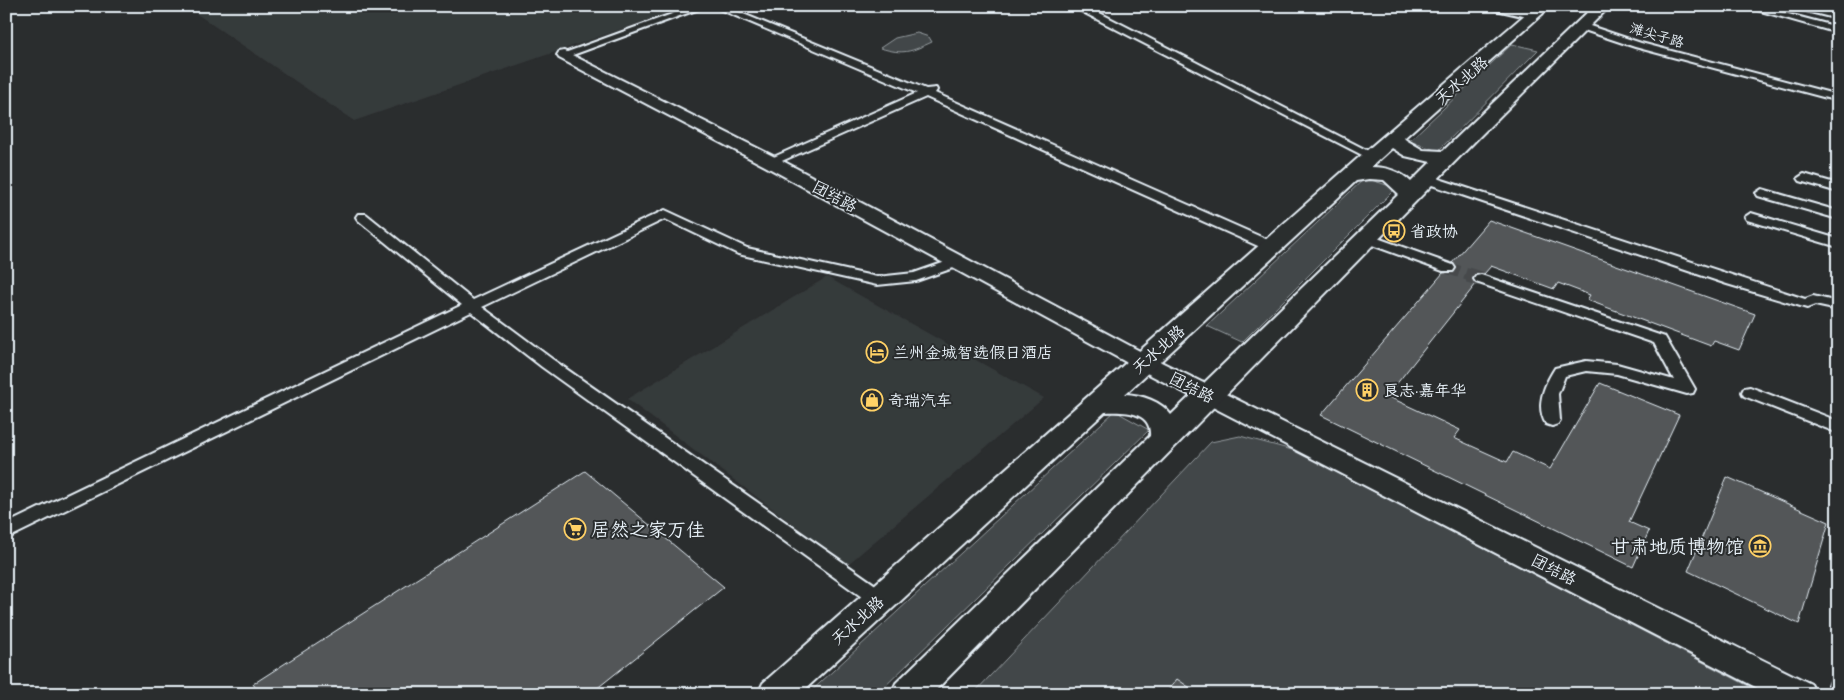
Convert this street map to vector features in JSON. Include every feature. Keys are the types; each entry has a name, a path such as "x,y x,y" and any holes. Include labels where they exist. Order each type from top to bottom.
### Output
{"main road":[{"path":"908,694 1366,238 1603,6"},
{"path":"1540,10 1558,20 1581,26"},
{"name":"天水北路","path":"775,694 1372,156 1540,10"},
{"path":"1393,138 1404,150 1413,154 1448,157"},
{"path":"1372,156 1427,179"},
{"path":"1351,176 1375,173 1392,176 1403,183 1410,195"},
{"path":"1095,406 1121,401 1148,409 1155,414 1164,428 1163,442"}],"street":[{"path":"564,55 703,6"},
{"path":"716,6 926,93 1272,247"},
{"path":"1483,6 1540,10"},
{"path":"1504,6 1540,10"},
{"path":"1747,6 1838,30"},
{"path":"1790,6 1838,16"},
{"path":"1077,11 1101,18 1372,156"},
{"name":"滩尖子路","path":"1581,26 1639,38 1838,91"},
{"name":"滩尖子路","path":"1581,26 1638,45 1838,98"},
{"name":"团结路","path":"564,55 771,162 1143,362 1800,694"},
{"path":"771,162 938,88"},
{"path":"1804,178 1838,188"},
{"path":"1427,179 1732,282 1807,304 1813,300 1838,306"},
{"path":"1762,193 1838,215"},
{"path":"6,532 280,398 665,214 743,251 878,281 916,277 957,262"},
{"path":"362,217 473,307 547,363 880,599"},
{"path":"1751,217 1838,243"},
{"path":"1366,238 1448,268"},
{"path":"1481,279 1660,340 1687,389 1616,369 1586,366 1560,372 1550,387 1552,420"},
{"path":"1750,392 1838,427"},
{"path":"1836,694 1838,688"}],"shaded area":[{"path":"185,6 689,6 354,121"},
{"path":"917,33 929,37 932,42 901,52 880,48 895,38"},
{"path":"1512,44 1538,50 1438,151 1409,141"},
{"path":"1365,178 1396,188 1242,342 1207,326"},
{"path":"827,277 1044,398 847,565 627,399"},
{"path":"1115,411 1149,430 877,694 808,694"},
{"path":"1240,436 1296,451 1764,694 973,694 1211,442"}],"building":[{"name":"良志·嘉年华","path":"1489,220 1755,314 1739,350 1714,341 1711,346 1587,300 1590,295 1558,283 1554,289 1491,266 1484,274 1474,275 1472,280 1476,284 1387,396 1460,430 1454,438 1507,462 1513,452 1550,469 1600,383 1679,415 1629,522 1649,531 1633,567 1321,415 1443,273 1455,272 1457,267 1452,263"},
{"name":"居然之家万佳","path":"585,471 724,587 590,694 260,694 253,684"},
{"name":"甘肃地质博物馆","path":"1727,477 1829,522 1799,624 1688,571"},
{"path":"1177,679 1199,694 1165,694"}],"tunnel":[{"path":"1448,268 1472,276"},
{"path":"1468,275 1481,279"}],"place":[{"name":"省政协","path":"1394,231"},
{"name":"兰州金城智选假日酒店","path":"877,352"},
{"name":"良志·嘉年华","path":"1367,390"},
{"name":"奇瑞汽车","path":"872,400"},
{"name":"居然之家万佳","path":"575,529"},
{"name":"甘肃地质博物馆","path":"1760,546"}]}
